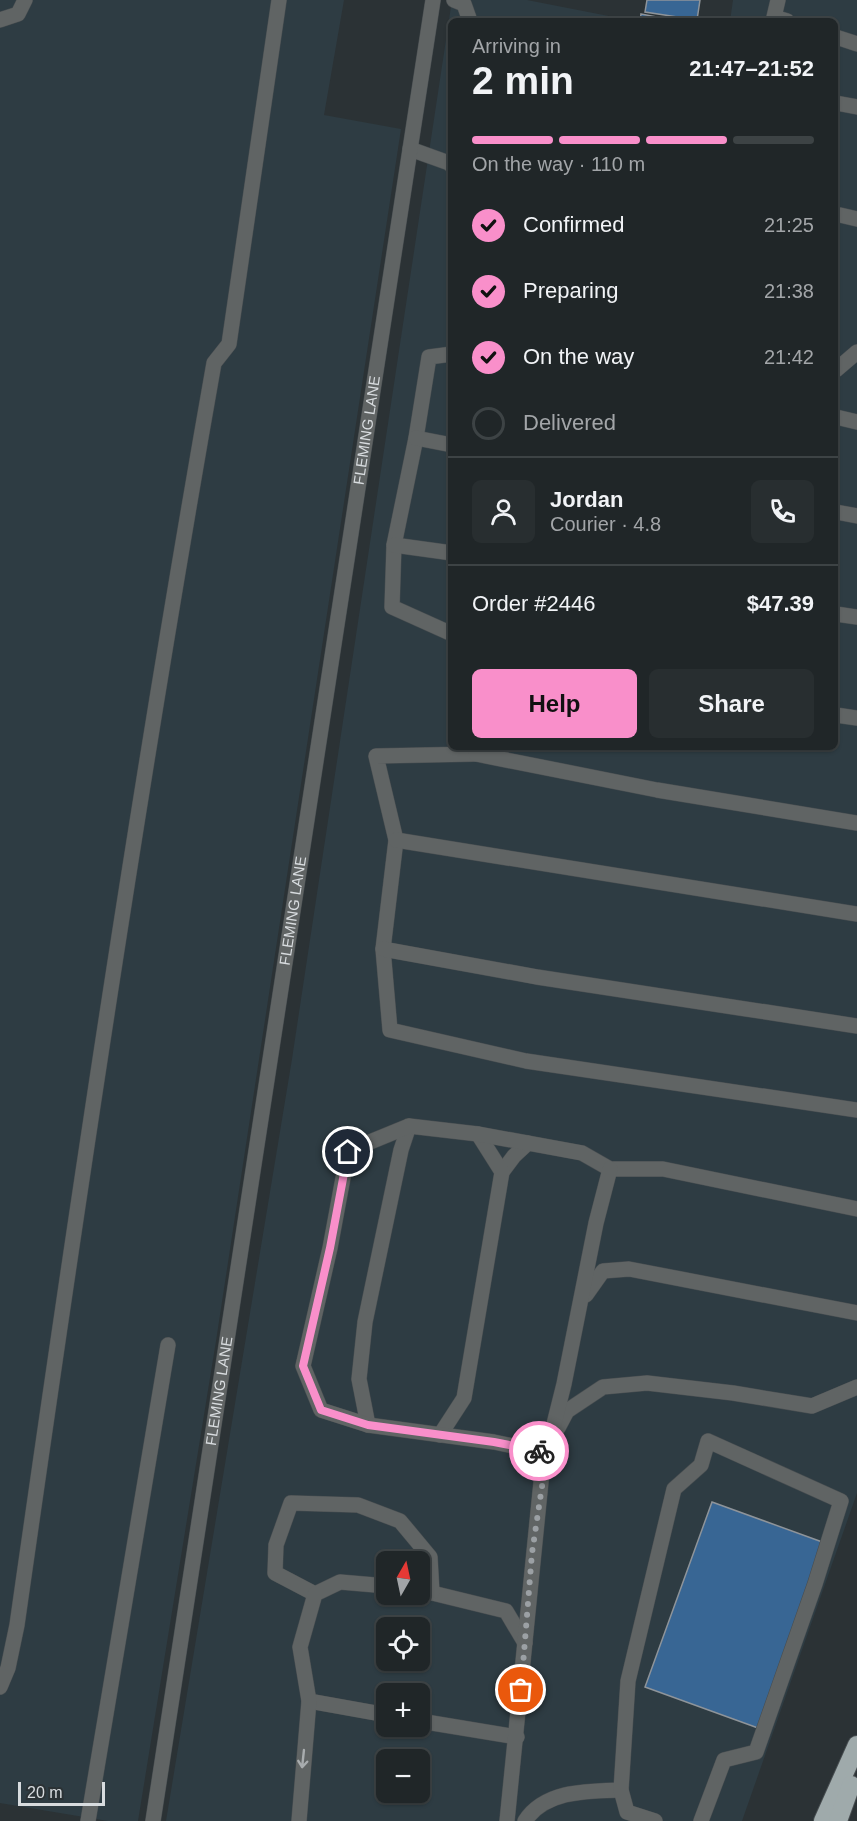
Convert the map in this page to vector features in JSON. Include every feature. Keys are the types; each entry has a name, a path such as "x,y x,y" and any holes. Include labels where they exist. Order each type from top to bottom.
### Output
{"highway":[{"path":"823,1821 857,1745"},
{"path":"838,1821 857,1767"}],"lane":[{"path":"0,20 18,14 25,0"},
{"path":"0,1688 8,1668 17,1625 72,1241 171,608 214,363 229,344 279,0"},
{"name":"FLEMING LANE","path":"153,1821 433,0"},
{"path":"454,0 464,4 469,18"},
{"path":"778,0 774,17 778,18"},
{"path":"838,38 857,44"},
{"path":"838,103 857,107"},
{"path":"410,149 448,163"},
{"path":"840,215 857,219"},
{"path":"838,368 857,352"},
{"path":"448,355 429,357 416,438 394,545 392,607 448,632"},
{"path":"838,417 857,422"},
{"path":"416,438 448,444"},
{"path":"838,512 857,516"},
{"path":"394,545 448,553"},
{"path":"838,614 857,617"},
{"path":"838,715 857,718"},
{"path":"857,823 657,790 476,751 376,756 396,840 383,949 390,1030 526,1061 857,1110"},
{"path":"396,840 857,914"},
{"path":"383,949 537,977 857,1026"},
{"path":"368,1425 359,1378 365,1322 401,1150 409,1126"},
{"path":"548,1448 368,1425 321,1410 303,1366 330,1248 348,1152 409,1126 478,1134 582,1153 610,1169 663,1169 857,1209"},
{"path":"478,1134 502,1172"},
{"path":"440,1435 464,1398 502,1172 528,1143"},
{"path":"507,1821 517,1737 532,1553 548,1448 610,1169"},
{"path":"582,1300 603,1271 628,1269 857,1313"},
{"path":"88,1821 168,1345"},
{"path":"548,1448 567,1411 603,1387 647,1383 812,1406 857,1387"},
{"path":"655,1821 627,1812 621,1790 628,1681 674,1489 701,1465 708,1441 841,1501 815,1584 756,1752 724,1760 701,1821"},
{"path":"315,1594 275,1573 276,1545 291,1503 358,1505 400,1521 425,1551"},
{"path":"299,1821 309,1701 300,1647 315,1594 340,1582 376,1585"},
{"path":"430,1592 506,1611 525,1643"},
{"path":"309,1701 376,1713"},
{"path":"430,1723 517,1737"},
{"path":"525,1821 530,1812 572,1791 621,1790"}],"shaded area":[{"path":"0,0 344,0 324,115 401,129 216,1341 138,1821 108,1821 0,1803"},
{"path":"452,0 527,0 619,18 449,18"},
{"path":"733,0 857,0 857,1493 742,1821 166,1821 292,1059 448,26 448,750 838,750 838,18 730,18"}],"building":[{"path":"647,0 700,0 697,18 645,12"},
{"path":"641,14 663,18 640,18"},
{"path":"712,1502 825,1543 758,1728 645,1687"}],"way so far":[{"path":"521,1690 532,1553 542,1472 547,1453 539,1451"}],"route":[{"path":"348,1152 330,1248 303,1366 321,1410 368,1425 494,1442 539,1451"}]}
